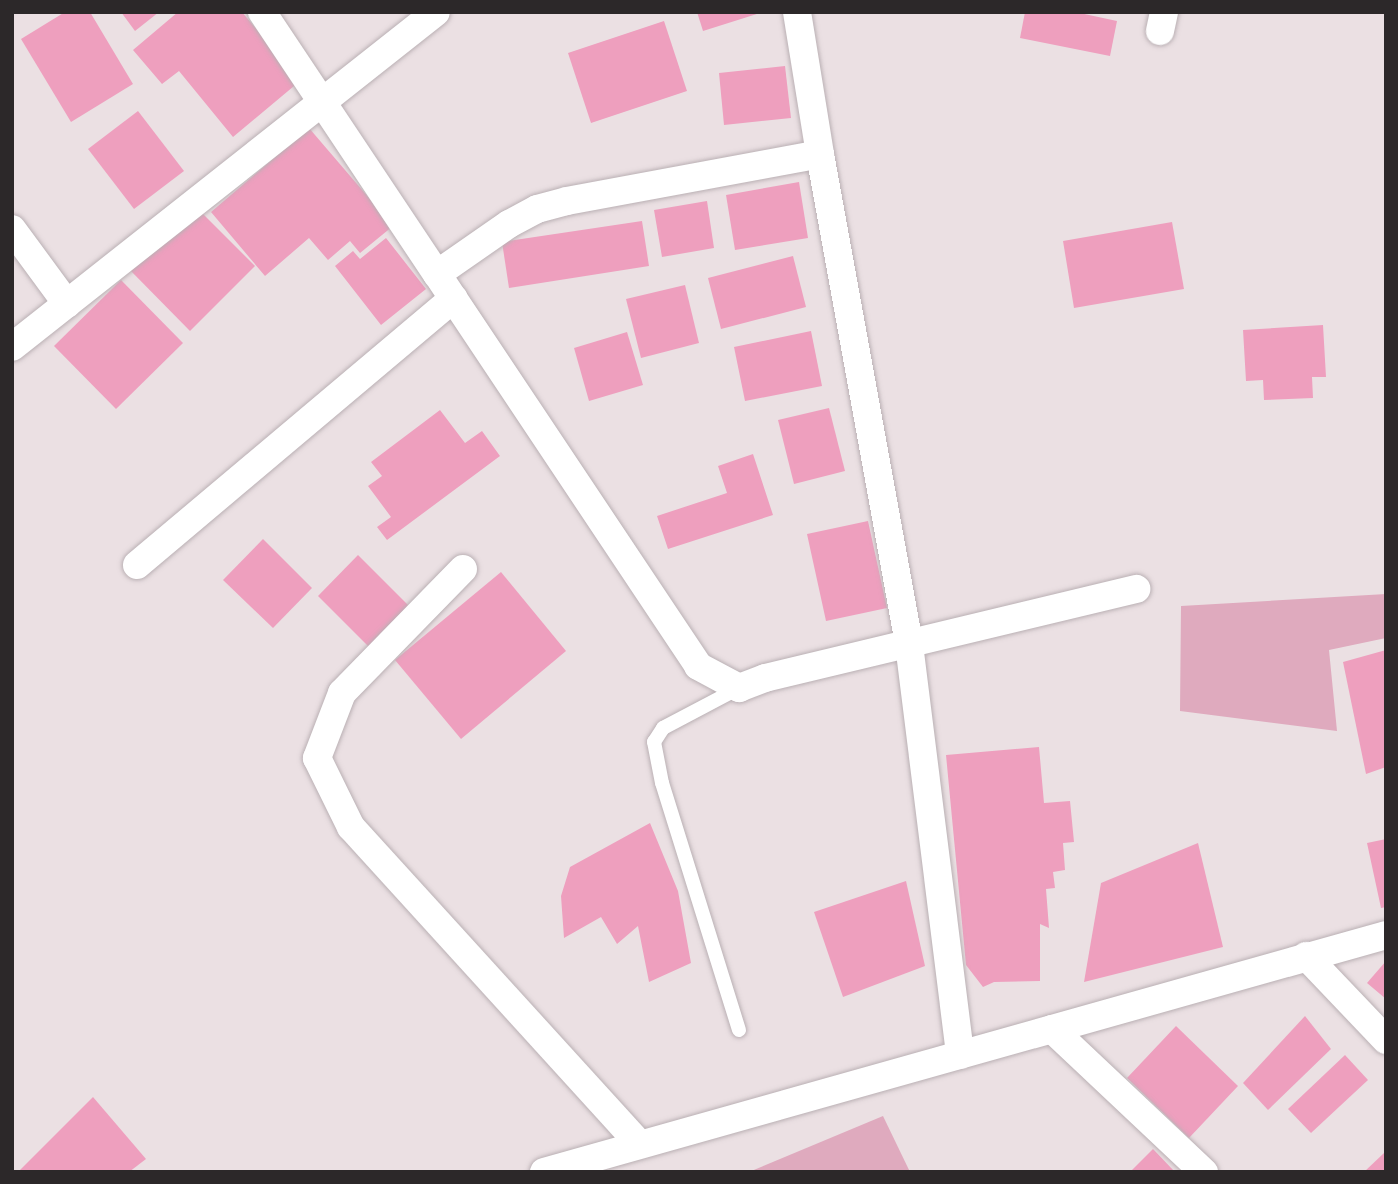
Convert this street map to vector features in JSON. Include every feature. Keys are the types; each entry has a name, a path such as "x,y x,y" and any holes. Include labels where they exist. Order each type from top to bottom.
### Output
{"street":[{"path":"262,12 698,666 739,688 765,678 1136,589"},
{"path":"12,347 436,12"},
{"path":"797,12 820,154 909,644 960,1055"},
{"path":"437,274 509,224 537,209 567,201 820,154"},
{"path":"12,229 67,304"},
{"path":"136,565 454,298"},
{"path":"463,569 342,693 317,758 351,827 639,1143"},
{"path":"544,1172 639,1143 1386,935"},
{"path":"1306,956 1386,1040"},
{"path":"1052,1029 1204,1172"}],"lane":[{"path":"739,688 663,728 653,742 662,783 739,1030"}],"shaded area":[{"path":"1386,594 1386,638 1329,650 1337,731 1180,711 1181,606"},
{"path":"883,1116 910,1172 749,1172"}],"building":[{"path":"65,12 90,12 133,84 71,122 21,39"},
{"path":"121,12 159,12 135,31"},
{"path":"178,12 242,12 300,81 233,137 179,71 162,84 133,50"},
{"path":"697,12 760,12 760,13 703,31"},
{"path":"1025,12 1075,12 1117,21 1110,56 1020,38"},
{"path":"664,21 687,91 591,123 568,53"},
{"path":"785,66 791,118 724,125 719,73"},
{"path":"138,111 184,171 134,209 88,149"},
{"path":"309,128 393,226 360,253 350,241 328,260 309,238 265,276 211,212"},
{"path":"799,182 808,238 735,250 726,195"},
{"path":"707,201 714,248 662,257 654,210"},
{"path":"193,204 255,266 190,331 128,268"},
{"path":"642,221 649,266 509,288 502,242"},
{"path":"1172,222 1184,289 1074,308 1063,241"},
{"path":"386,238 426,289 381,325 335,266 353,251 360,259"},
{"path":"793,256 806,307 721,329 708,278"},
{"path":"121,280 183,343 116,409 54,346"},
{"path":"685,285 699,343 641,358 626,299"},
{"path":"1323,325 1326,377 1312,377 1313,398 1264,400 1263,380 1246,381 1243,330"},
{"path":"811,331 822,386 745,401 734,347"},
{"path":"627,332 643,385 589,401 574,348"},
{"path":"829,408 845,471 794,484 778,420"},
{"path":"440,410 465,443 482,431 500,456 387,540 377,527 391,517 368,486 382,476 371,462"},
{"path":"753,454 773,515 668,549 657,516 727,493 718,466"},
{"path":"868,521 887,608 826,621 807,534"},
{"path":"263,539 312,588 273,628 223,580"},
{"path":"358,555 412,609 371,649 318,596"},
{"path":"501,572 566,651 461,739 395,660"},
{"path":"1386,650 1386,767 1366,774 1343,662"},
{"path":"1039,747 1044,803 1070,801 1074,842 1063,843 1065,870 1053,872 1055,888 1046,889 1049,928 1040,924 1040,981 994,982 983,987 966,965 946,755"},
{"path":"650,823 678,891 691,963 649,982 638,926 617,944 601,917 564,938 561,896 570,867"},
{"path":"1386,839 1386,907 1381,908 1367,843"},
{"path":"1198,843 1223,947 1084,982 1101,883"},
{"path":"906,881 925,966 843,997 814,912"},
{"path":"1386,961 1386,999 1367,983"},
{"path":"1305,1016 1331,1049 1268,1110 1243,1083"},
{"path":"1176,1026 1238,1086 1189,1138 1127,1078"},
{"path":"1345,1055 1368,1080 1311,1133 1288,1109"},
{"path":"93,1097 146,1159 129,1172 18,1172"},
{"path":"1153,1149 1175,1172 1130,1172"},
{"path":"1384,1153 1386,1172 1364,1172"}]}
